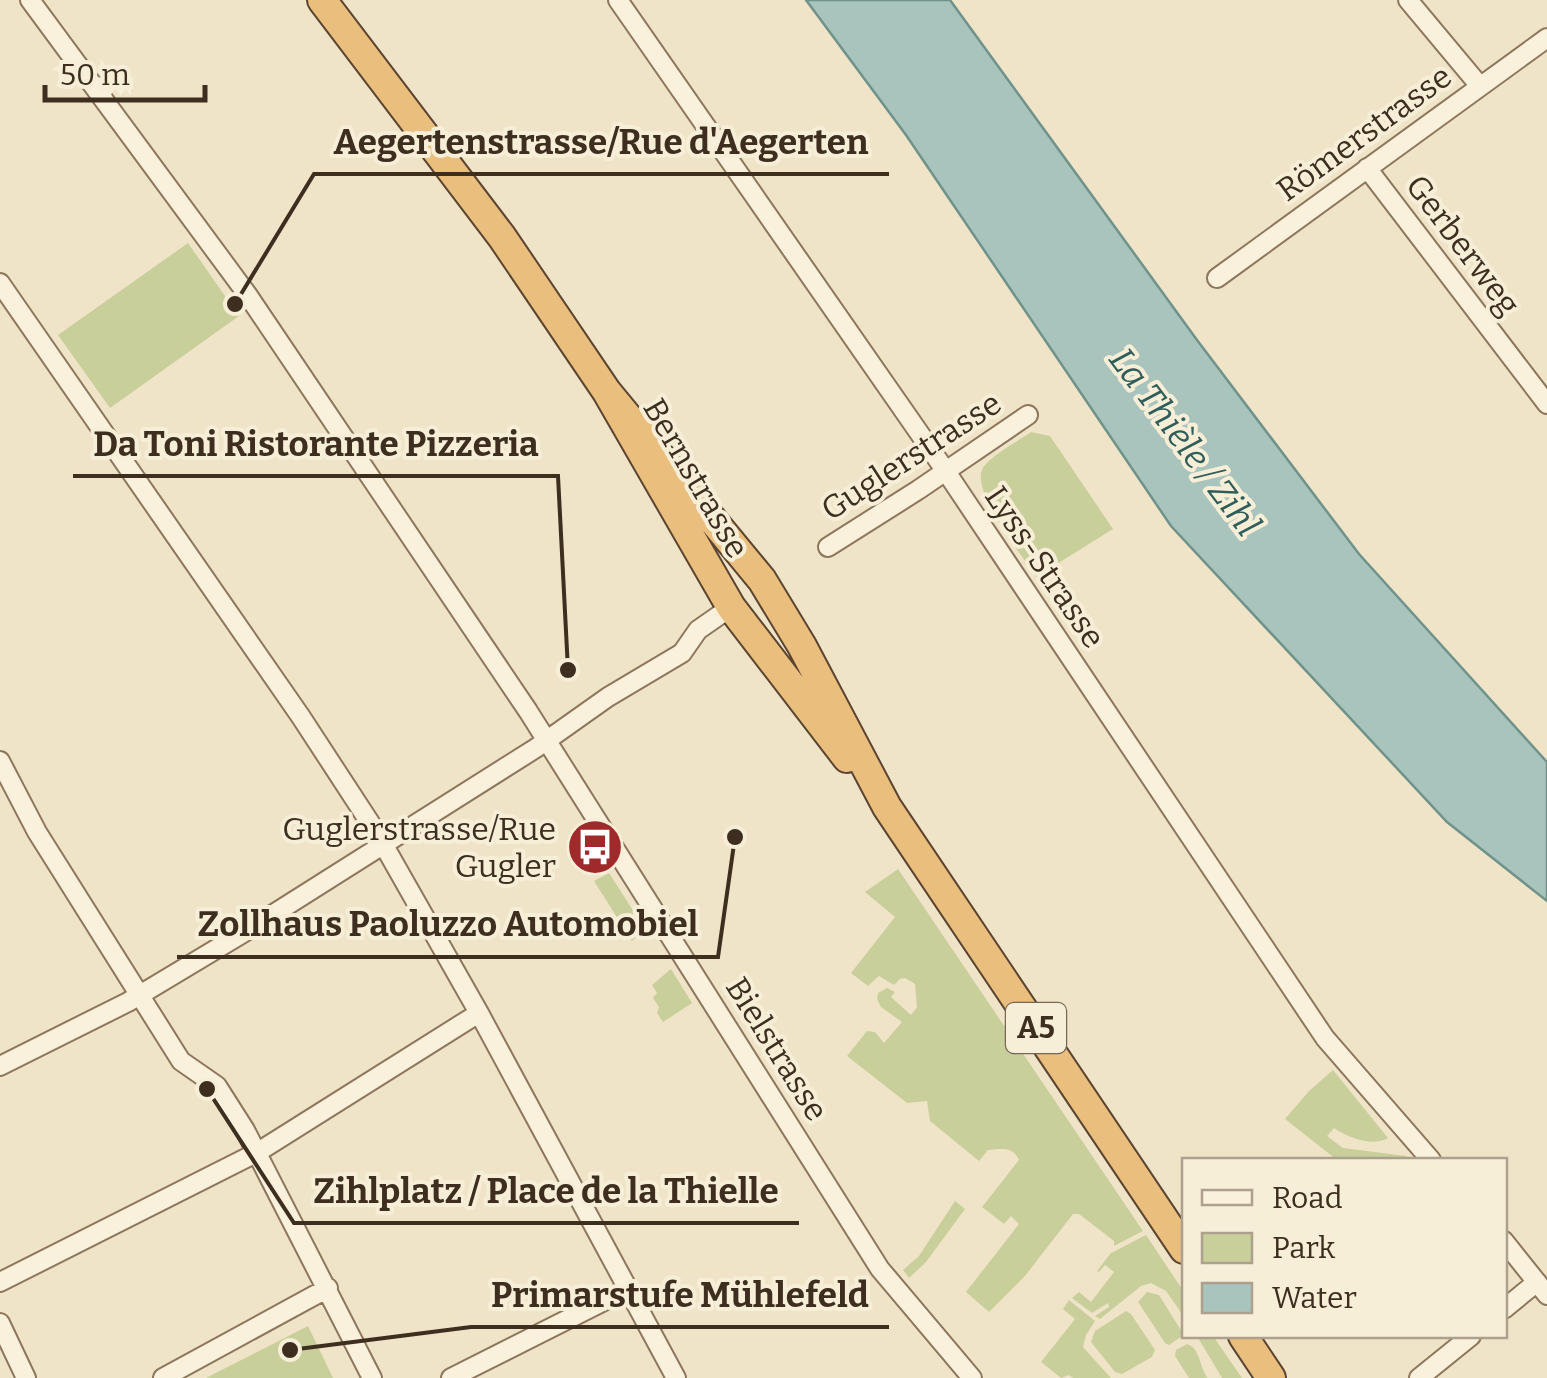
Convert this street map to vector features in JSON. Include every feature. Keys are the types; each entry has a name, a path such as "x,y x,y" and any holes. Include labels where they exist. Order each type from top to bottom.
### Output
{"highway":[{"name":"A5","path":"322,0 480,208 607,392"},
{"name":"Bernstrasse","path":"607,392 731,607 888,807 1182,1246"},
{"name":"Bernstrasse","path":"607,392 762,580 888,807"},
{"path":"731,607 767,619 802,646"},
{"path":"1244,1338 1271,1378"}],"street":[{"name":"Bielstrasse","path":"30,0 247,294 547,740 880,1270 972,1378"},
{"name":"Lyss-Strasse","path":"618,0 945,470 1326,1038 1429,1158"},
{"path":"1408,0 1479,85"},
{"name":"Römerstrasse","path":"1217,278 1479,85 1545,43"},
{"name":"Gerberweg","path":"1368,168 1547,404"},
{"path":"0,283 301,717 383,845 479,1013 676,1378"},
{"name":"Guglerstrasse","path":"828,547 1028,415"},
{"path":"0,1066 140,995 383,845 682,653 698,630 731,607"},
{"path":"0,761 36,832 181,1061 218,1086 258,1152 372,1378"},
{"path":"0,1282 258,1152 479,1013"},
{"path":"1507,1244 1540,1277 1507,1305"},
{"path":"162,1378 328,1288"},
{"path":"452,1378 628,1289"},
{"path":"0,1323 26,1378"},
{"path":"1420,1378 1469,1338"}],"green space":[{"path":"188,243 239,316 110,408 58,335"},
{"path":"1031,432 1050,436 1113,529 1036,577 989,504 981,475 990,460"},
{"path":"898,869 1143,1231 1114,1246 1114,1241 1079,1214 1073,1214 1025,1276 989,1312 966,1292 1019,1224 1011,1216 1004,1224 982,1207 1019,1160 1010,1150 1002,1149 988,1150 979,1161 930,1121 927,1101 907,1103 847,1056 867,1031 875,1032 884,1043 902,1022 881,1007 878,993 887,988 895,992 891,997 911,1015 917,1007 915,984 905,978 894,985 879,976 868,986 851,973 895,917 865,892"},
{"path":"609,873 645,929 632,941 594,881"},
{"path":"671,969 692,1003 663,1022 657,1013 659,1007 653,998 657,993 652,985"},
{"path":"1333,1070 1388,1138 1375,1142 1361,1140 1334,1128 1327,1136 1343,1148 1408,1158 1334,1158 1285,1119"},
{"path":"955,1201 965,1209 926,1262 909,1278 903,1270 919,1256"},
{"path":"1146,1235 1182,1289 1182,1314 1166,1291 1151,1283 1141,1286 1100,1319 1095,1316 1109,1307 1108,1303 1092,1313 1072,1298 1079,1292 1091,1302 1114,1272 1105,1265 1097,1271 1111,1253"},
{"path":"1147,1292 1159,1295 1182,1336 1169,1345 1165,1343 1138,1302"},
{"path":"1069,1300 1095,1321 1083,1347 1111,1378 1061,1378 1041,1362 1075,1319 1063,1309"},
{"path":"1126,1311 1155,1350 1152,1357 1122,1374 1115,1372 1091,1342 1095,1331"},
{"path":"308,1326 333,1378 206,1378"},
{"path":"1198,1338 1214,1338 1242,1378 1222,1378"},
{"path":"1187,1344 1195,1350 1208,1378 1189,1378 1175,1356 1176,1350"}],"water":[{"name":"La Thièle / Zihl","path":"806,0 950,0 1197,340 1359,554 1547,762 1547,901 1447,822 1171,526 906,135"}],"place":[{"name":"Aegertenstrasse/Rue d'Aegerten","path":"235,304"},
{"name":"Da Toni Ristorante Pizzeria","path":"568,670"},
{"name":"Zollhaus Paoluzzo Automobiel","path":"735,837"},
{"name":"Guglerstrasse/Rue Gugler","path":"595,847"},
{"name":"Zihlplatz / Place de la Thielle","path":"207,1089"},
{"name":"Primarstufe Mühlefeld","path":"290,1350"}]}
